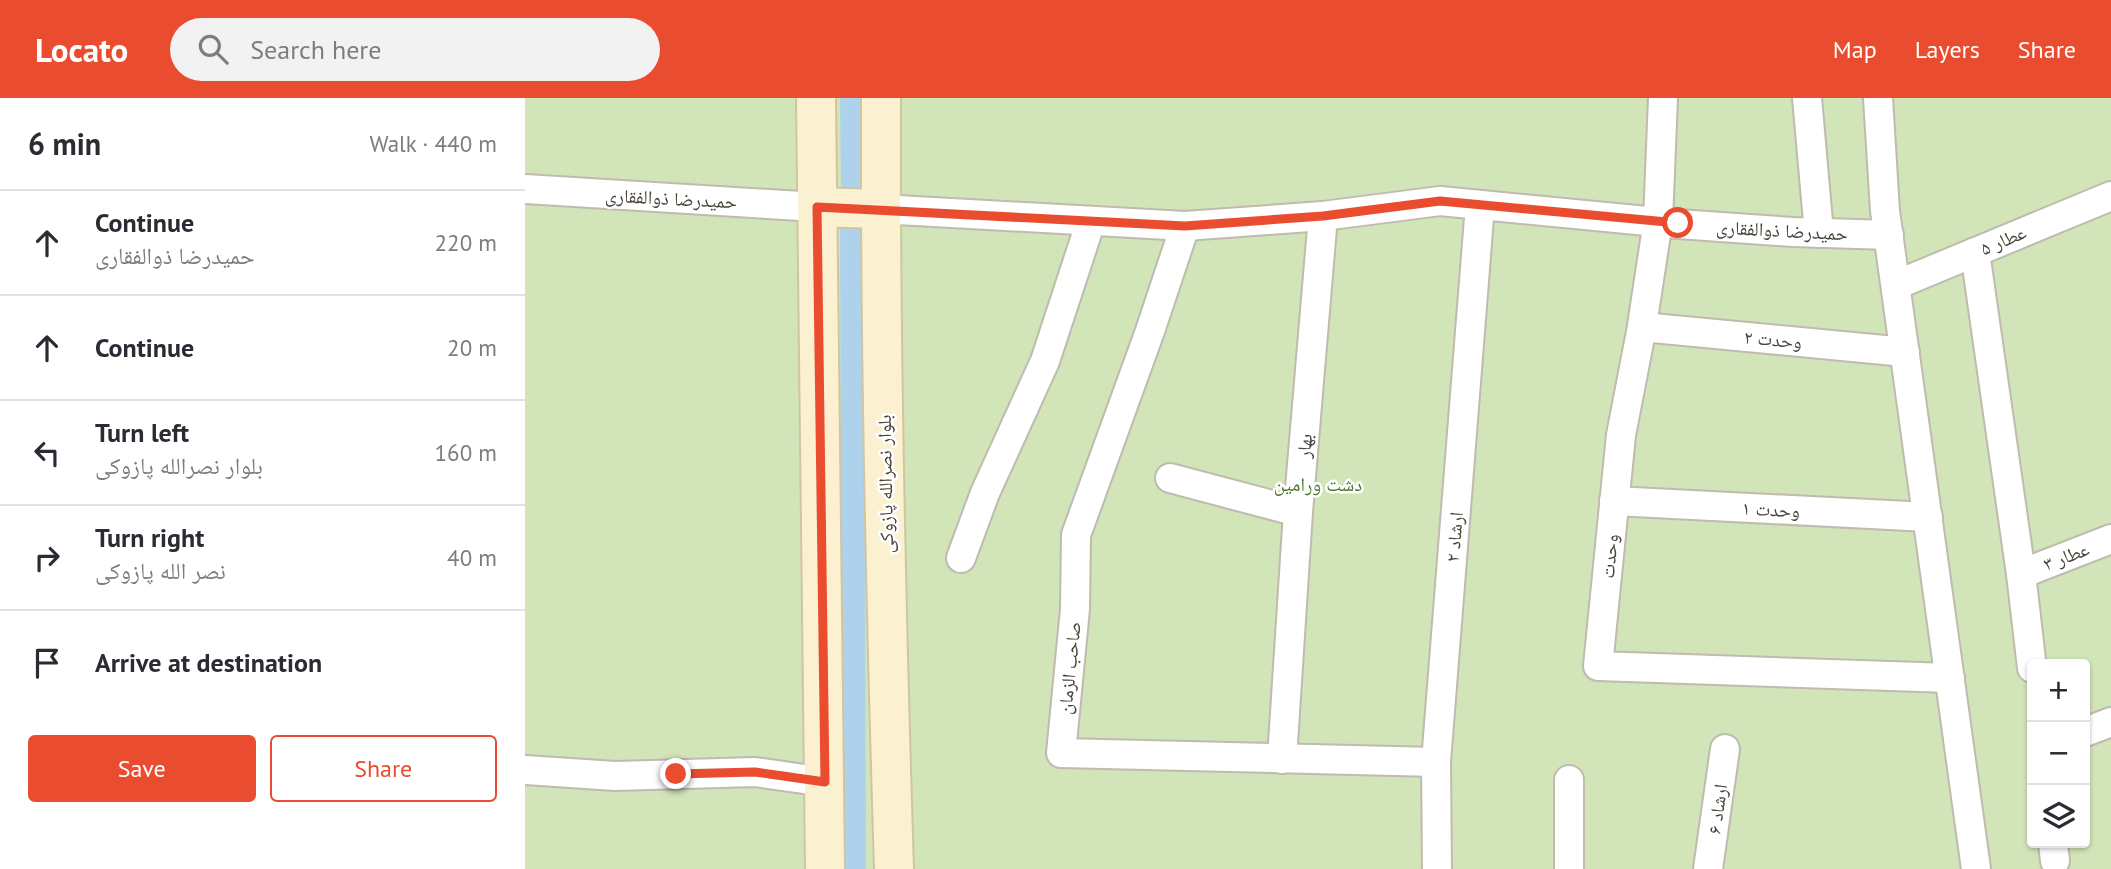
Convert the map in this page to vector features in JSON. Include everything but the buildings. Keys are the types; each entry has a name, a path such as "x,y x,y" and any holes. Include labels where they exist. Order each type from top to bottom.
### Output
{"main road":[{"path":"816,98 825,869"},
{"name":"بلوار نصرالله پازوکی","path":"881,98 880,209 894,869"},
{"path":"817,207 880,209"}],"street":[{"name":"وحدت","path":"1663,98 1658,221 1642,327 1621,435 1598,666 1950,678"},
{"path":"1807,98 1819,233"},
{"path":"1878,98 1889,235 1976,869"},
{"name":"حمیدرضا ذوالفقاری","path":"525,189 817,207"},
{"name":"عطار ۵","path":"1896,285 2111,196"},
{"name":"حمیدرضا ذوالفقاری","path":"880,209 1185,226 1323,216 1440,201 1658,221 1819,233 1889,235"},
{"name":"ارشاد ۲","path":"1437,869 1436,762 1480,205"},
{"name":"بهار","path":"1282,759 1298,512 1323,216"},
{"path":"961,558 985,493 1045,361 1091,221"},
{"name":"صاحب الزمان","path":"1185,226 1146,343 1076,535 1075,609 1061,753 1436,762"},
{"path":"1975,252 2031,659"},
{"name":"وحدت ۲","path":"1642,327 1905,352"},
{"path":"1170,478 1298,512"},
{"name":"وحدت ۱","path":"1614,501 1928,517"},
{"name":"عطار ۳","path":"2021,574 2111,539"},
{"path":"2090,730 2111,722"},
{"name":"ارشاد ۶","path":"1708,869 1725,749"},
{"path":"525,770 615,776 755,772 825,782"},
{"path":"1569,780 1570,869"}],"green space":[{"name":"دشت ورامین","path":"525,98 2111,98 2111,869 525,869"}],"waterway":[{"path":"852,98 853,186"},
{"path":"852,219 854,869"}],"route":[{"path":"676,774 755,772 825,782 817,207 1185,226 1323,216 1440,201 1678,223"}]}
